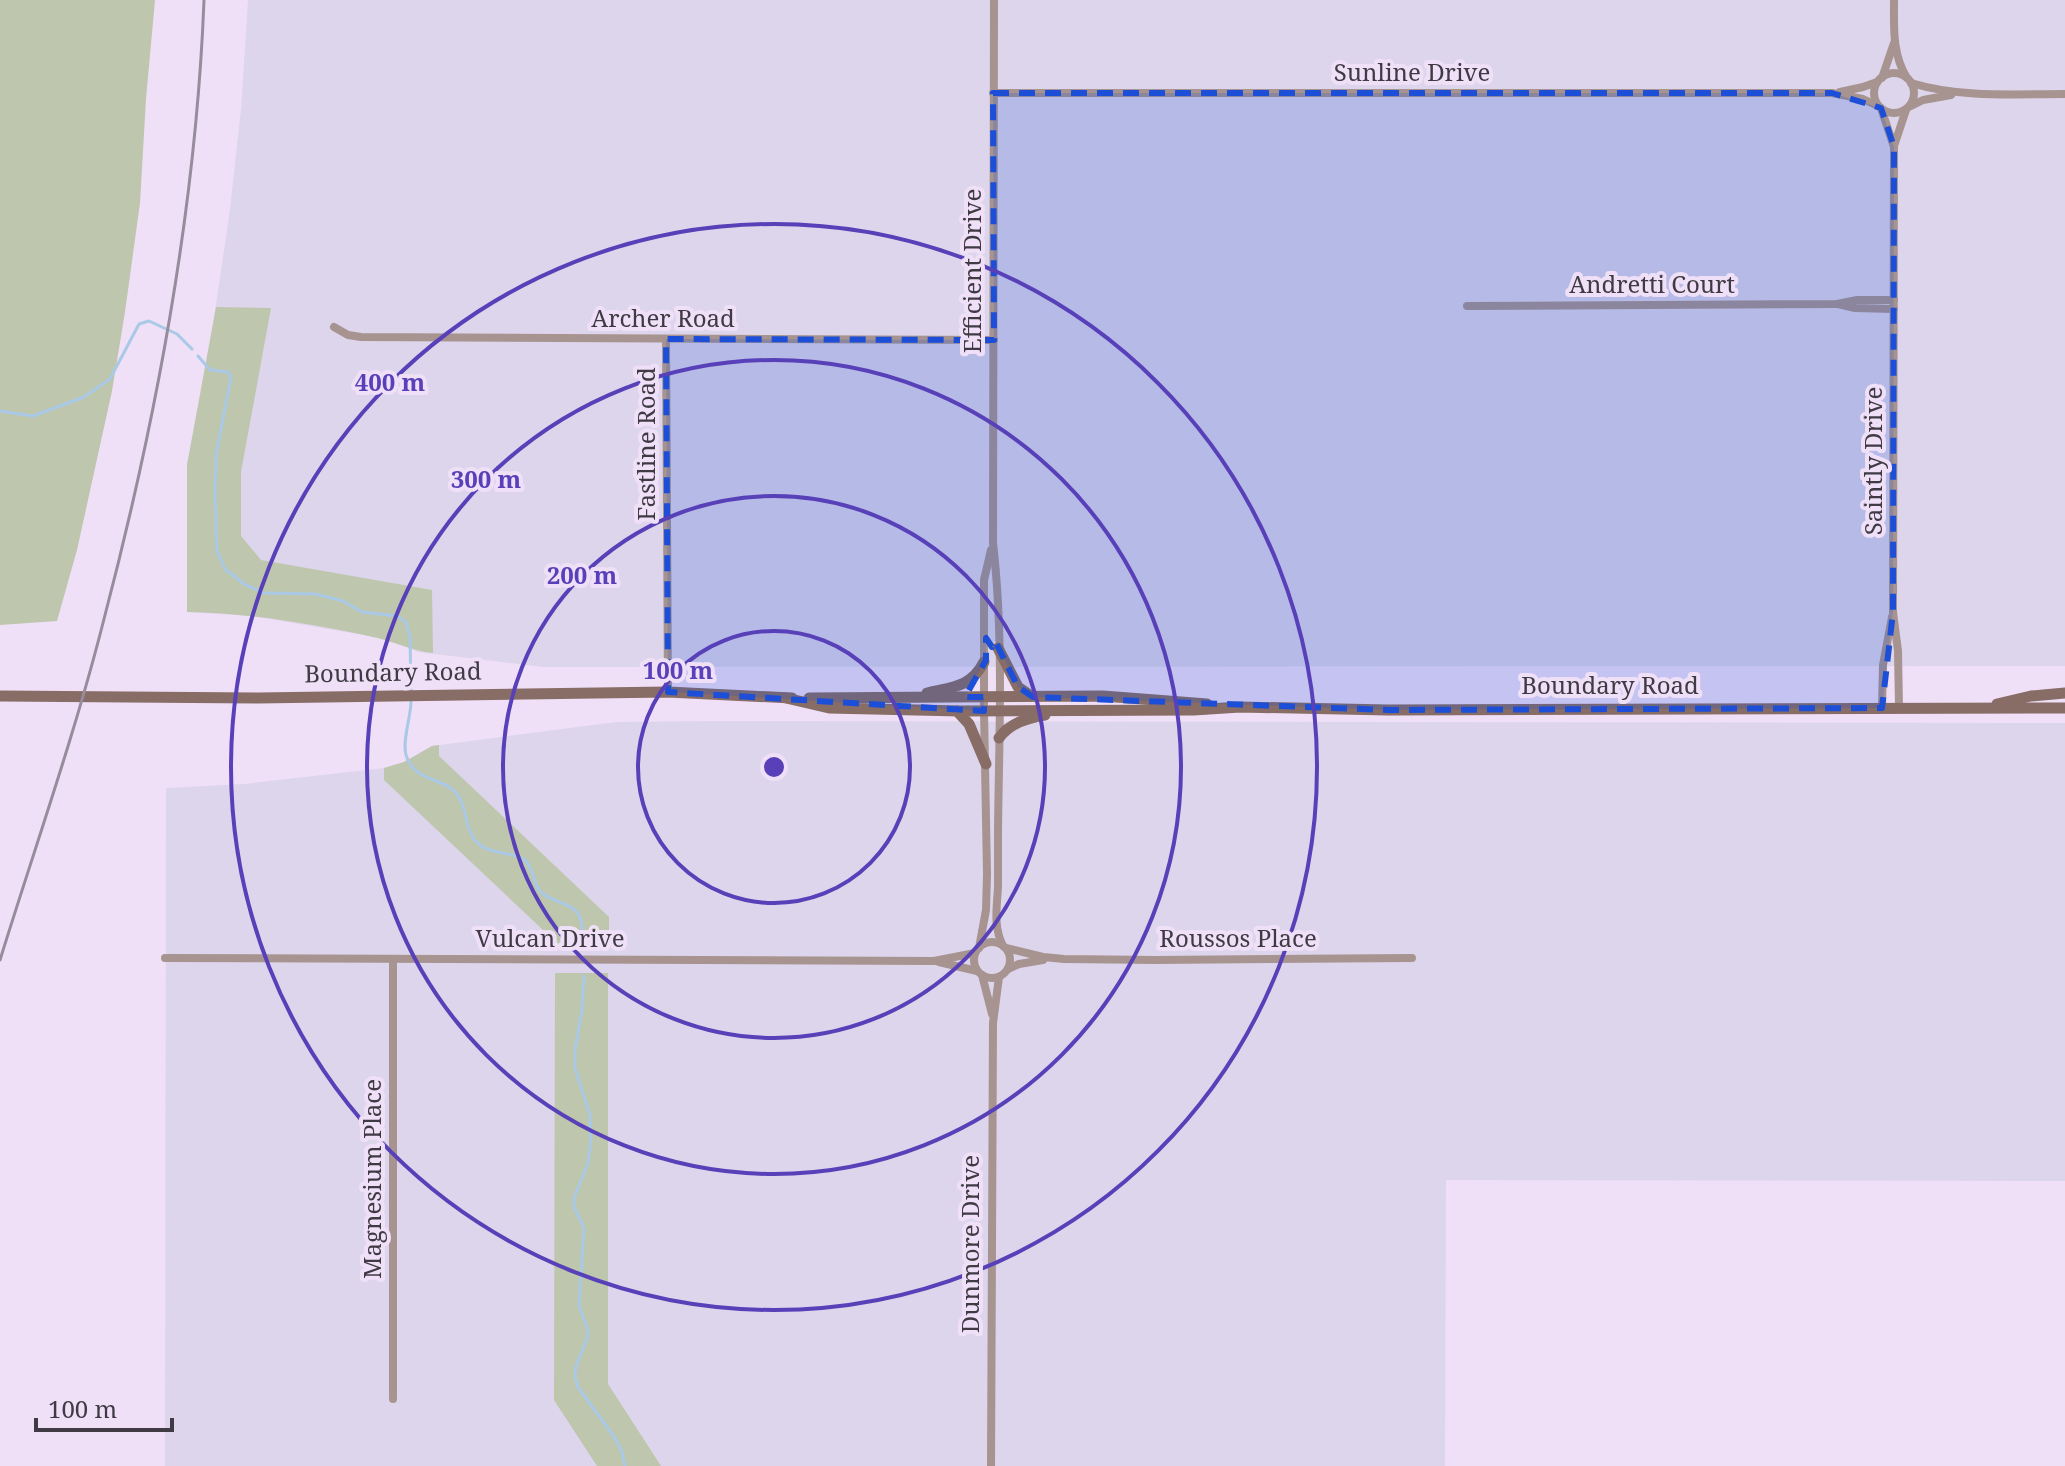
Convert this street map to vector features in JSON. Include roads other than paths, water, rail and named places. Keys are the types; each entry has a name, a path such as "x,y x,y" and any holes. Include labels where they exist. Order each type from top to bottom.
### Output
{"main road":[{"path":"998,648 1018,687 1033,697"},
{"path":"902,698 967,683 975,677 984,662"},
{"name":"Boundary Road","path":"0,696 259,698 668,692 786,698 984,697 999,704 1069,710 1240,707"},
{"name":"Boundary Road","path":"1980,707 2031,696 2065,693"},
{"name":"Boundary Road","path":"786,698 829,708 957,711 984,711 999,704 1033,697 1103,696 1240,707 1388,710 2065,708"},
{"path":"999,738 1004,731 1030,718 1069,710"},
{"path":"957,711 969,724 986,764"}],"street":[{"name":"Efficient Drive","path":"994,0 993,543 997,578 999,704"},
{"path":"1894,0 1894,42 1899,64 1914,96 1907,108"},
{"path":"1894,42 1874,92 1881,108 1893,113 1923,100 1960,94 2065,94"},
{"path":"1880,79 1893,74 1901,75 1928,88 1960,94"},
{"name":"Sunline Drive","path":"993,93 1832,93 1863,87 1880,79"},
{"name":"Sunline Drive","path":"1832,93 1863,99 1881,108"},
{"name":"Saintly Drive","path":"1881,108 1894,147 1893,612 1898,651 1899,708"},
{"name":"Saintly Drive","path":"1894,147 1907,108"},
{"name":"Andretti Court","path":"1467,306 1837,304 1855,308 1894,304"},
{"name":"Archer Road","path":"334,327 348,335 361,337 994,340"},
{"name":"Fastline Road","path":"666,339 668,692"},
{"name":"Efficient Drive","path":"984,697 984,580 993,543"},
{"name":"Saintly Drive","path":"1882,708 1883,665 1893,612"},
{"path":"984,697 986,910 974,965 987,978 999,977 1008,969 1010,958 995,922 999,704"},
{"path":"977,950 988,943 998,943 1004,947"},
{"name":"Roussos Place","path":"1004,947 1064,959"},
{"name":"Vulcan Drive","path":"165,958 934,961 977,950"},
{"name":"Roussos Place","path":"1008,969 1036,960 1064,959 1412,958"},
{"name":"Magnesium Place","path":"393,959 393,1399"},
{"name":"Vulcan Drive","path":"934,961 979,973"},
{"name":"Dunmore Drive","path":"979,973 993,1023"},
{"name":"Dunmore Drive","path":"991,1466 993,1023 999,977"}],"waterway":[{"path":"0,411 33,416 84,397 110,379 139,324 149,321 177,334 192,349"},
{"path":"198,356 210,370 228,372 231,377 216,455 217,551 225,569 244,584 264,593 315,594 343,601 362,612 397,616 406,622 410,637 411,693"},
{"path":"411,701 405,742 410,763 415,770 458,795 471,834 479,845 524,859 541,892 577,913 582,923 582,942"},
{"path":"584,976 575,1068 590,1115 591,1139 588,1163 574,1198 574,1207 584,1228 579,1306 588,1330 575,1377 578,1387 615,1438 625,1466"}],"railway":[{"path":"0,960 80,705 141,466 183,234 200,78 204,0"}]}
